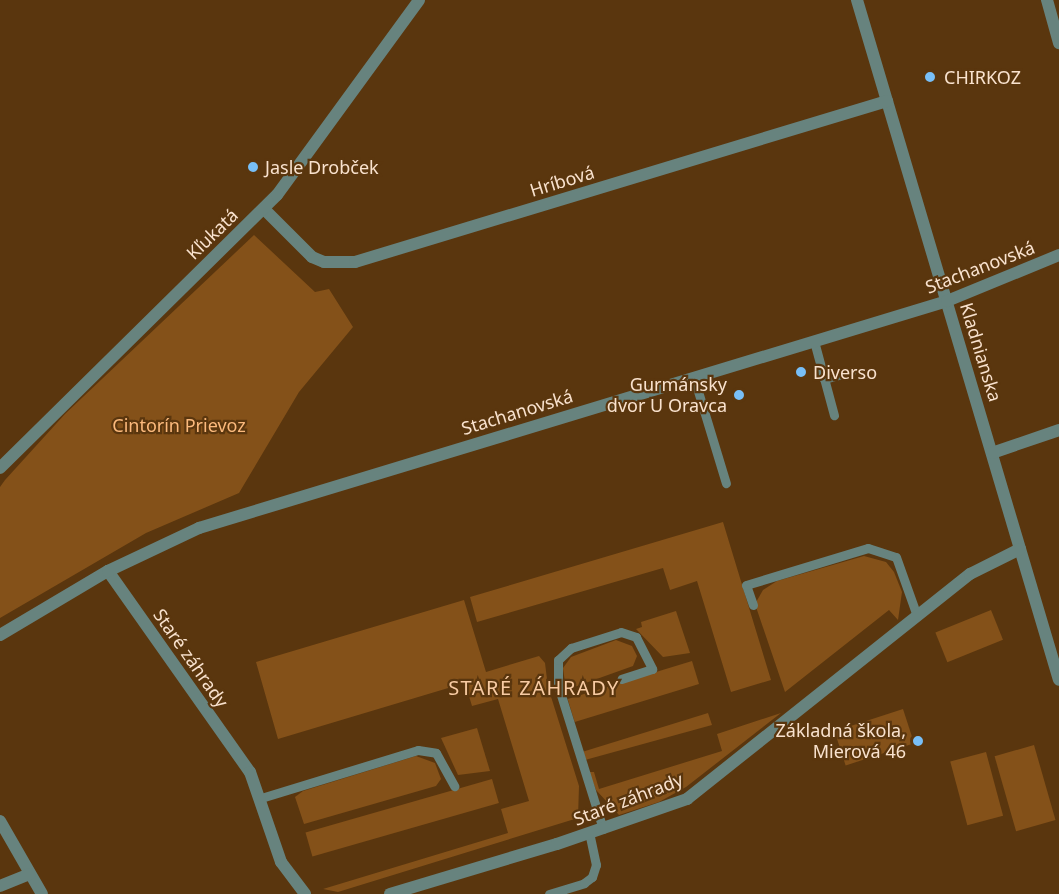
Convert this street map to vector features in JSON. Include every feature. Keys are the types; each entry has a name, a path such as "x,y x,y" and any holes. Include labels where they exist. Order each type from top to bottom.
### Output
{"street":[{"name":"Kľukatá","path":"0,468 264,209 419,0"},
{"name":"Kladnianska","path":"857,0 1059,680"},
{"path":"1047,0 1059,43"},
{"name":"Hríbová","path":"264,209 312,257 324,262 355,262 887,101"},
{"name":"Stachanovská","path":"0,634 108,571 175,538 229,517 947,301 1059,255"},
{"path":"992,453 1059,429"},
{"name":"Staré záhrady","path":"390,894 603,829 693,795 970,574 1020,549"},
{"name":"Staré záhrady","path":"108,571 250,772 261,798 281,862 305,894"},
{"path":"0,821 42,894"},
{"path":"0,886 30,874"}],"lane":[{"path":"814,341 834,415"},
{"path":"824,379 851,372"},
{"path":"694,378 726,483"},
{"path":"753,606 746,585 868,548 896,557 917,616"},
{"path":"603,829 558,685 558,660 571,648 621,632 636,637 652,669 622,679"},
{"path":"261,798 418,750 436,753 454,786"},
{"path":"549,894 585,883 592,877 596,865 589,833"}],"green space":[{"name":"Cintorín Prievoz","path":"254,235 315,292 329,289 353,327 299,392 239,493 146,533 0,618 0,487 65,414"},
{"path":"723,522 771,680 731,692 697,581 670,590 663,568 477,622 470,597"},
{"path":"864,556 886,562 894,572 902,592 898,620 889,610 785,692 755,604 763,590 777,581"},
{"path":"464,600 486,672 539,656 545,663 548,687 579,786 578,818 338,892 323,889 508,833 501,809 529,801 498,699 472,706 465,683 278,739 256,662"},
{"path":"991,610 1003,640 947,662 935,632"},
{"path":"676,611 690,653 663,657 636,629 642,627 641,622"},
{"path":"616,640 632,646 637,656 633,666 566,690 563,668 571,657"},
{"path":"692,661 699,684 575,722 568,699"},
{"path":"903,709 914,743 846,765 835,731"},
{"path":"708,713 712,725 585,760 582,752"},
{"path":"781,713 686,787 659,802 619,815 596,790 589,772 594,772 599,789 722,751 717,734"},
{"path":"477,728 490,771 458,775 441,738"},
{"path":"1034,745 1055,820 1016,831 995,756"},
{"path":"986,752 1003,816 967,825 950,762"},
{"path":"416,756 435,763 441,779 436,786 304,824 295,797 303,791"},
{"path":"492,779 499,803 312,857 306,832"}],"place":[{"name":"CHIRKOZ","path":"930,77"},
{"name":"Jasle Drobček","path":"253,167"},
{"name":"Diverso","path":"801,372"},
{"name":"Gurmánsky dvor U Oravca","path":"739,395"},
{"name":"Základná škola, Mierová 46","path":"918,741"}],"district":[{"name":"STARÉ ZÁHRADY","path":"534,687"}]}
